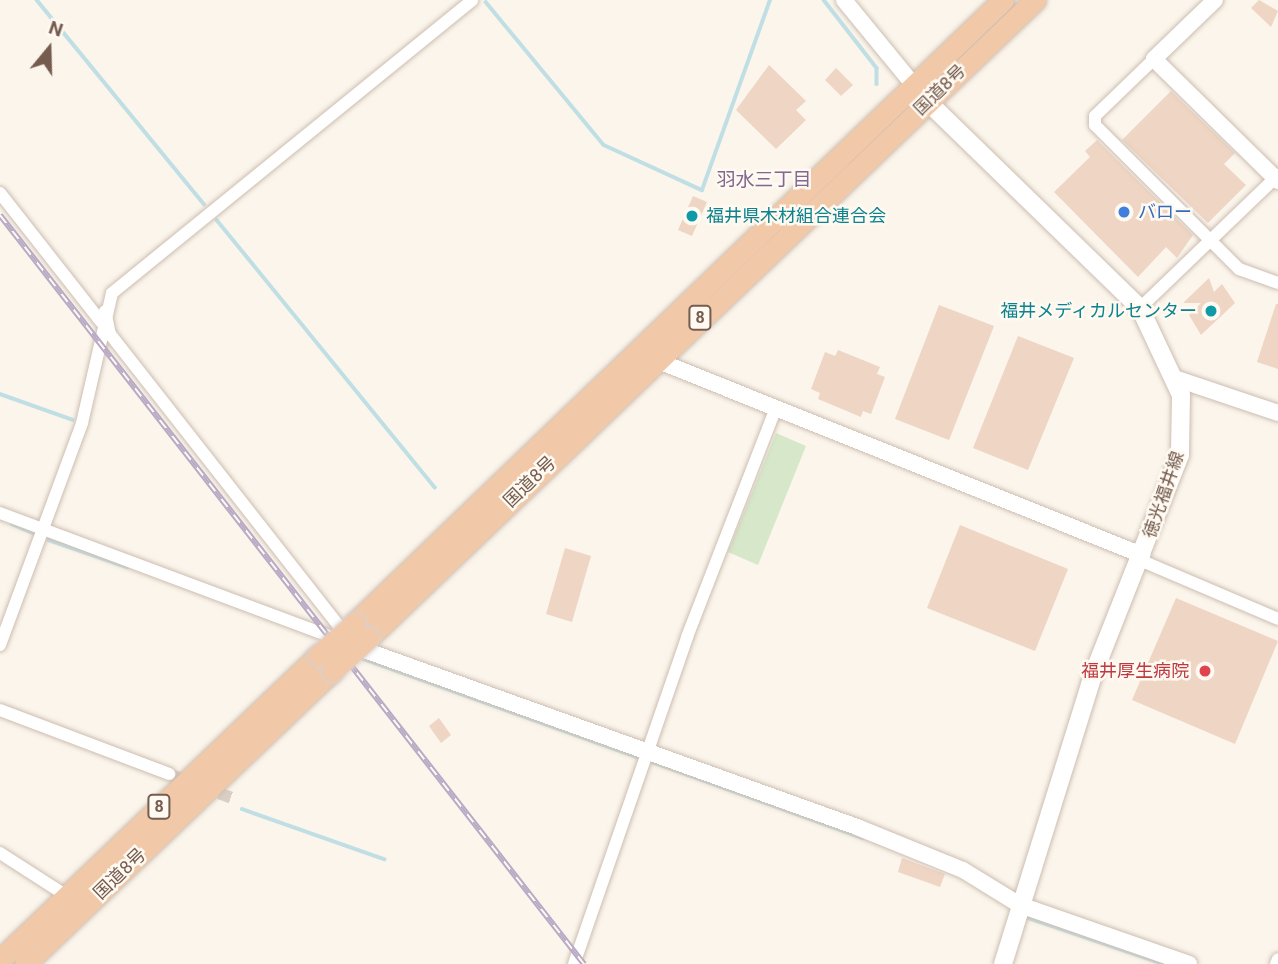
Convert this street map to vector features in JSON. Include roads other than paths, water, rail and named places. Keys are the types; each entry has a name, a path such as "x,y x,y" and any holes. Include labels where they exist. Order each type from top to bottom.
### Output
{"highway":[{"name":"国道8号","path":"360,636 913,84 1003,0"},
{"name":"国道8号","path":"0,960 67,896 326,663 360,636 656,360 1035,0"},
{"name":"国道8号","path":"26,964 326,663"}],"main road":[{"name":"徳光福井線","path":"928,102 1140,308 1177,379 1180,455 1093,675 1003,964"}],"street":[{"path":"0,645 82,423 103,316 112,293 472,0"},
{"path":"844,0 928,102"},
{"path":"1215,0 1095,116 1095,125 1239,269 1278,283"},
{"path":"1140,308 1277,178 1154,59"},
{"path":"0,193 103,316 110,334 360,636"},
{"path":"656,360 1141,558 1278,618"},
{"path":"1177,379 1278,413"},
{"path":"574,964 647,752 776,408"},
{"path":"0,513 43,531 360,636 647,752 963,870 1020,905 1189,964"},
{"path":"0,710 169,774"},
{"path":"0,853 67,896"}],"waterway":[{"path":"37,0 204,204"},
{"path":"486,2 604,145 702,190 770,0"},
{"path":"824,0 877,68 877,84"},
{"path":"217,220 435,487"},
{"path":"0,394 73,420"},
{"path":"12,524 36,534"},
{"path":"49,540 127,567"},
{"path":"358,657 640,758"},
{"path":"652,762 863,838"},
{"path":"242,809 384,859"},
{"path":"1026,917 1164,964"}],"tunnel":[{"path":"169,774 232,798"}],"railway":[{"path":"0,215 584,964"}],"place":[{"name":"バロー","path":"1124,212"},
{"name":"福井県木材組合連合会","path":"692,216"},
{"name":"福井メディカルセンター","path":"1211,311"},
{"name":"福井厚生病院","path":"1205,671"}],"district":[{"name":"羽水三丁目","path":"764,180"}]}
